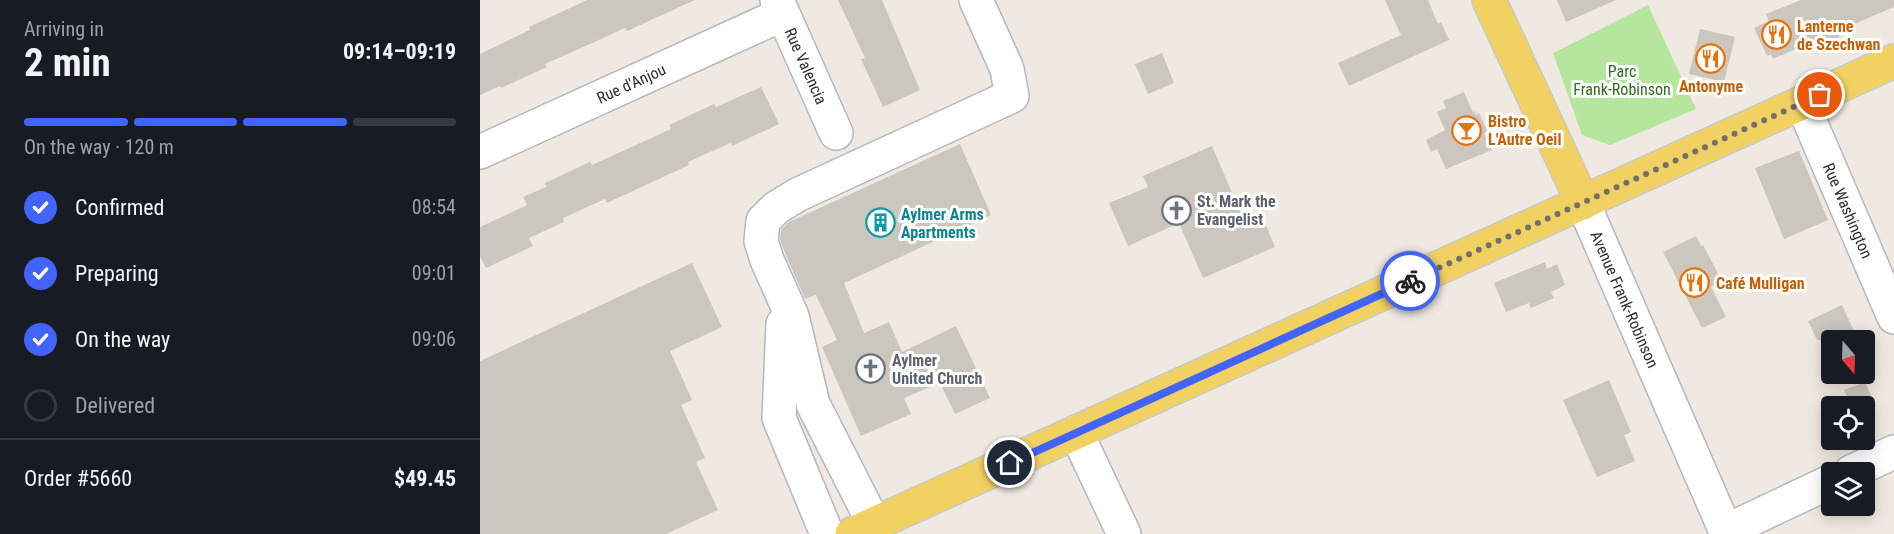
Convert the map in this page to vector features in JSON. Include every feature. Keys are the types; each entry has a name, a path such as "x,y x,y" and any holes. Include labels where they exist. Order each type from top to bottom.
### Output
{"main road":[{"name":"Avenue Frank-Robinson","path":"1489,0 1582,203"},
{"path":"870,530 1076,432 1894,61"}],"street":[{"path":"870,530 868,512 813,404 792,316 761,241 763,220 796,195 1012,96 1007,69 976,0"},
{"name":"Rue Valencia","path":"780,7 836,133"},
{"name":"Rue d'Anjou","path":"480,152 780,7"},
{"name":"Rue Washington","path":"1802,103 1894,317"},
{"name":"Avenue Frank-Robinson","path":"1582,203 1727,532"},
{"path":"785,298 779,418 827,534"},
{"path":"1076,432 1125,534"},
{"path":"1872,462 1894,452"},
{"path":"1727,532 1821,487"}],"green space":[{"name":"Parc Frank-Robinson","path":"1648,5 1696,109 1610,145 1582,135 1553,53"}],"building":[{"path":"587,0 695,0 627,31 625,28 545,64 547,67 480,95 480,54 530,30 529,27"},
{"path":"838,0 882,0 920,90 883,107 861,59 865,58"},
{"path":"1385,0 1428,0 1438,24 1441,22 1449,40 1349,86 1338,63 1401,35"},
{"path":"1557,0 1616,0 1566,22"},
{"path":"1801,0 1894,0 1894,7 1838,31 1840,37 1814,48 1811,42 1773,59 1771,54 1767,56 1754,28 1769,21 1766,14"},
{"name":"Antonyme","path":"1700,29 1735,37 1724,82 1689,74"},
{"path":"1162,53 1174,83 1148,94 1135,64"},
{"path":"761,87 779,124 732,146 731,143 688,162 689,165 607,203 605,199 563,218 564,222 529,238 533,246 486,268 480,256 480,227 527,205 523,197 546,187 545,183 590,162 592,165 671,129 669,125 714,104 716,107"},
{"name":"Bistro L'Autre Oeil","path":"1464,92 1473,113 1475,111 1476,115 1479,113 1488,132 1484,133 1492,150 1446,169 1437,149 1431,152 1426,140 1445,130 1437,112 1446,108 1443,101"},
{"path":"960,144 991,215 844,283 864,333 889,322 902,352 956,326 990,398 955,414 940,383 904,398 911,414 861,436 822,347 837,340 816,295 805,299 780,239 781,230 789,222"},
{"name":"St. Mark the Evangelist","path":"1212,146 1245,223 1262,216 1275,247 1203,278 1179,223 1128,246 1109,203 1148,187 1143,176"},
{"path":"1799,151 1828,220 1784,239 1755,168"},
{"name":"Café Mulligan","path":"1696,236 1722,281 1711,287 1726,317 1702,328 1663,252"},
{"path":"1545,262 1547,269 1557,264 1565,285 1551,292 1554,298 1531,308 1529,303 1506,312 1494,283"},
{"path":"692,263 722,327 670,351 692,400 681,405 705,458 696,462 718,510 666,534 480,534 480,361"},
{"path":"1842,305 1853,330 1821,330 1821,340 1817,340 1808,321"},
{"path":"1609,380 1631,432 1624,435 1635,461 1597,477 1563,400"},
{"path":"1866,384 1871,396 1847,396 1844,390"}],"way so far":[{"path":"1410,281 1820,95"}],"place":[{"name":"Lanterne de Szechwan","path":"1776,35"},
{"name":"Antonyme","path":"1711,58"},
{"name":"Bistro L'Autre Oeil","path":"1467,130"},
{"name":"St. Mark the Evangelist","path":"1176,210"},
{"name":"Aylmer Arms Apartments","path":"880,223"},
{"name":"Café Mulligan","path":"1695,283"},
{"name":"Aylmer United Church","path":"871,369"}],"route":[{"path":"1010,463 1410,281"}]}
